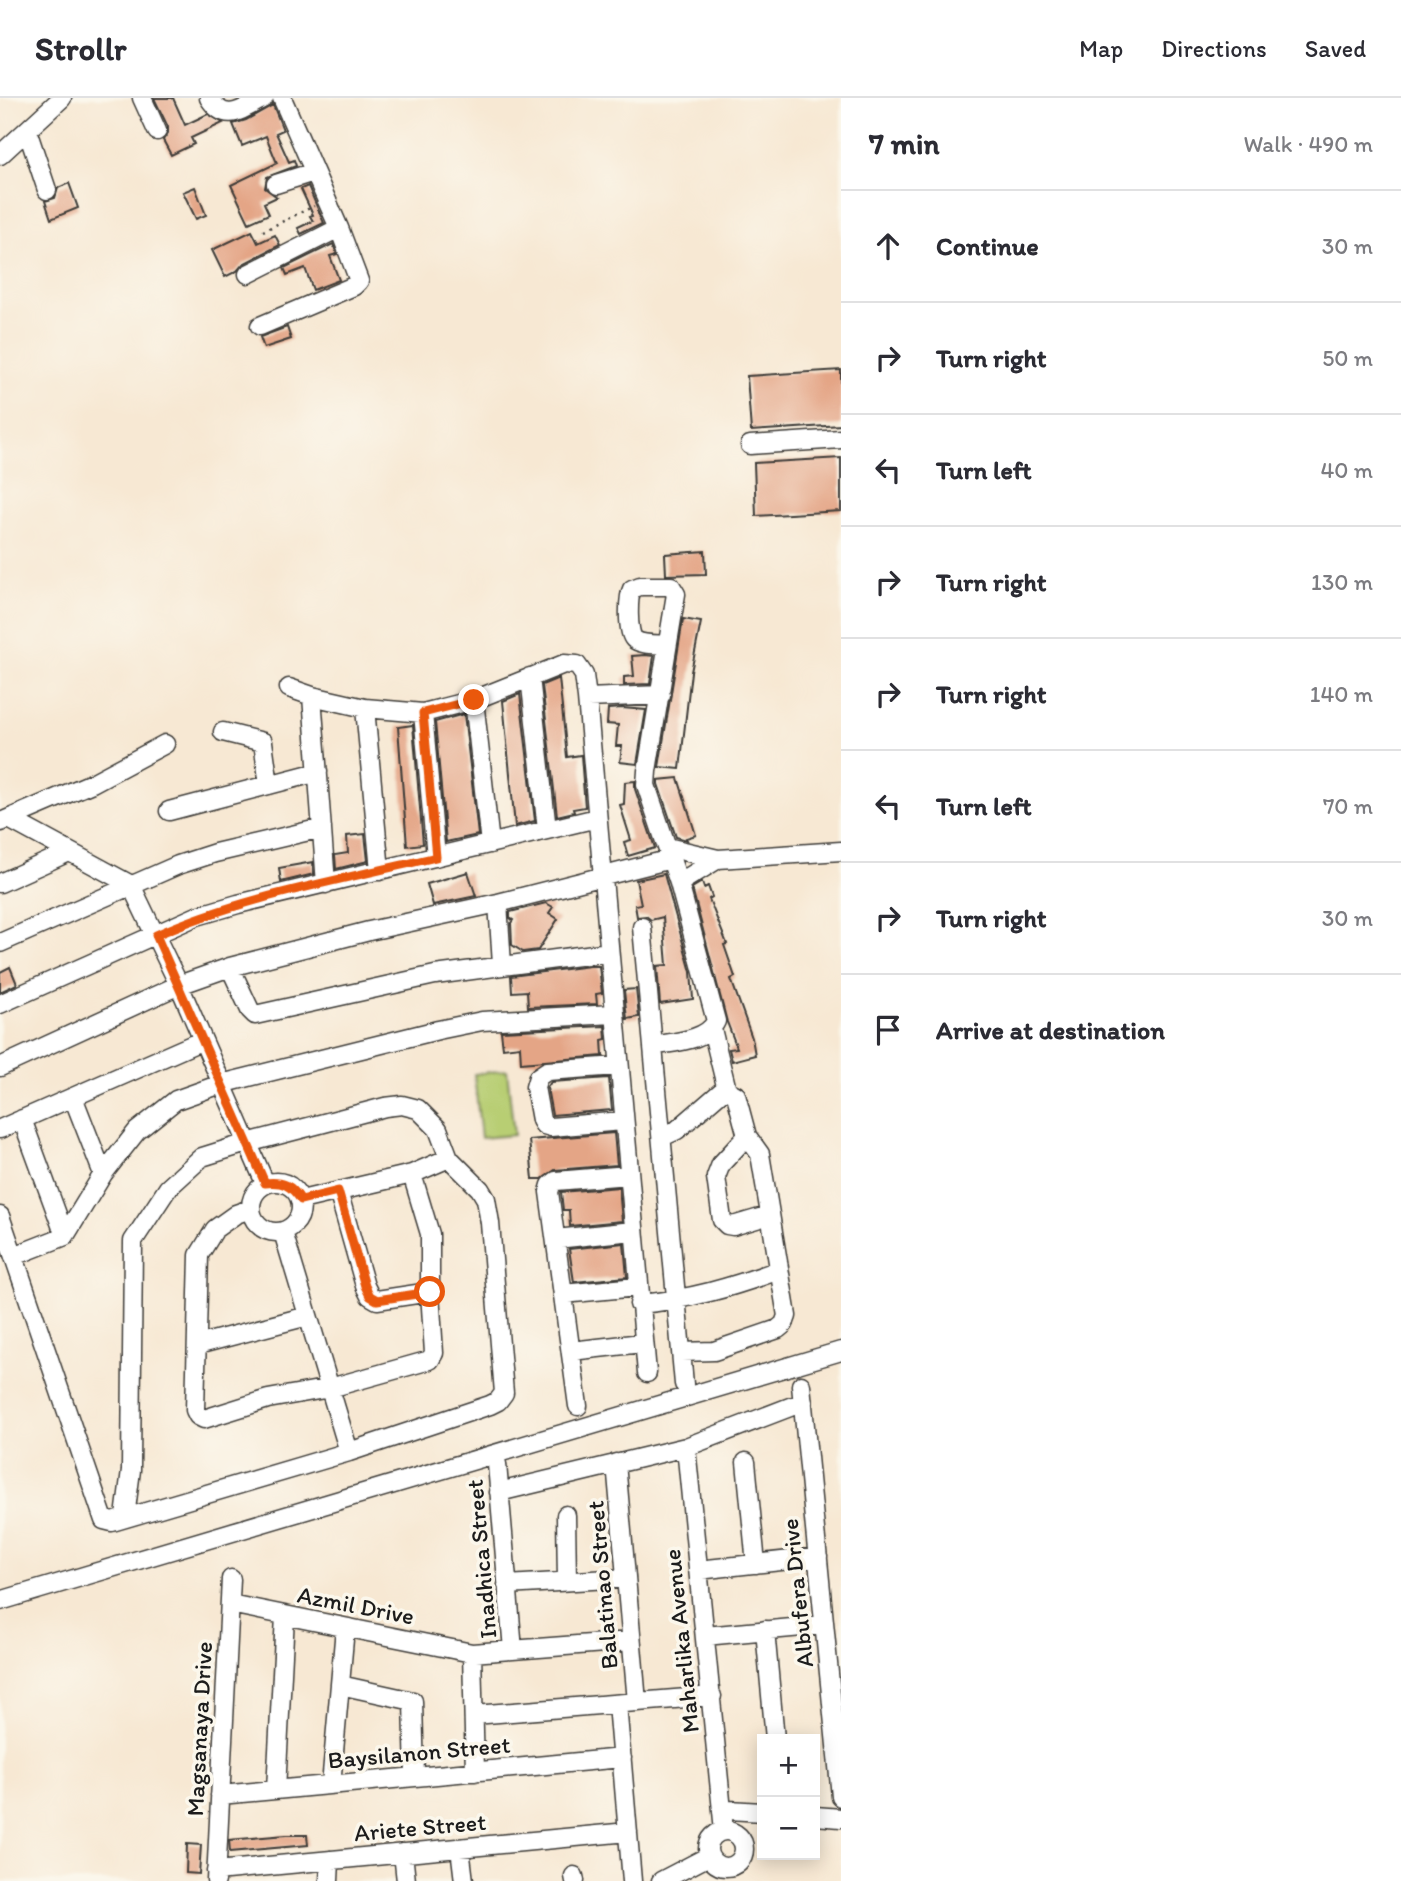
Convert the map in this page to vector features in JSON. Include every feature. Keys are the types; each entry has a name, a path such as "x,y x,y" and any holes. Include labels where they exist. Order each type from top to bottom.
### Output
{"street":[{"path":"0,155 62,98"},
{"path":"142,98 157,131"},
{"path":"209,98 222,113 230,114 264,98"},
{"path":"260,326 354,286 359,281 339,228 282,98"},
{"path":"27,130 47,190"},
{"path":"276,184 314,172"},
{"path":"248,274 339,228"},
{"path":"750,445 841,439"},
{"path":"653,1046 705,1034 712,1029 716,1021 679,883 646,785 667,645"},
{"path":"289,688 365,708 423,713 474,700 564,663 578,665 584,675 642,1343 647,1373"},
{"path":"530,677 547,830"},
{"path":"587,698 661,695"},
{"path":"312,696 326,884"},
{"path":"474,700 490,844"},
{"path":"365,708 380,871"},
{"path":"423,713 436,857"},
{"path":"223,732 263,741 270,785"},
{"path":"4,821 92,783 165,744"},
{"path":"169,811 318,772"},
{"path":"0,1004 207,913 597,818"},
{"path":"4,821 131,885 179,985 265,1183"},
{"path":"0,943 178,865 215,853 322,828"},
{"path":"0,1067 179,985 230,967 602,876 669,853 718,859 841,851"},
{"path":"0,883 69,852"},
{"path":"679,883 718,859"},
{"path":"498,903 502,965"},
{"path":"642,927 684,1384"},
{"path":"230,967 250,1010 255,1015 435,975 609,952"},
{"path":"14,1256 65,1236 103,1174 137,1131 176,1100 221,1084 482,1021 614,1014"},
{"path":"681,1352 703,1353 778,1329 787,1316 760,1154 747,1136 736,1095 727,1090 712,1029"},
{"path":"0,1129 202,1040"},
{"path":"618,1066 547,1072 538,1077 535,1087 544,1125 551,1127 623,1121"},
{"path":"662,1137 677,1130 721,1092 727,1090"},
{"path":"74,1097 103,1174"},
{"path":"0,1216 104,1520 112,1521 349,1452 498,1401 504,1393 486,1199 480,1189 449,1158 438,1129 418,1109 402,1105 385,1107 202,1157 167,1188 133,1241 131,1470 125,1517"},
{"path":"22,1119 65,1236"},
{"path":"747,1136 721,1164 716,1177 722,1220 733,1226 771,1215"},
{"path":"301,1200 412,1174 449,1158"},
{"path":"250,1209 236,1214 215,1229 199,1255 195,1410 198,1416 204,1419 268,1399 330,1388 430,1360 435,1353 430,1292 430,1234 412,1174"},
{"path":"578,1406 549,1192 556,1181 628,1175"},
{"path":"280,1181 293,1188 301,1200 301,1213 294,1225 283,1232 271,1233 253,1220 250,1209 253,1194 265,1183 280,1181"},
{"path":"338,1191 370,1296 377,1300 430,1292"},
{"path":"556,1238 633,1231"},
{"path":"283,1232 349,1452"},
{"path":"563,1294 638,1295 677,1301 724,1290 779,1270"},
{"path":"197,1345 308,1317"},
{"path":"571,1351 642,1343"},
{"path":"0,1601 841,1351"},
{"name":"Albufera Drive","path":"686,1447 802,1393 838,1743 841,1797"},
{"path":"499,1492 686,1447"},
{"name":"Maharlika Avenue","path":"686,1447 724,1830"},
{"name":"Balatinao Street","path":"616,1462 637,1702"},
{"path":"746,1462 757,1564"},
{"name":"Inadhica Street","path":"497,1464 513,1650"},
{"path":"566,1515 567,1581"},
{"path":"698,1570 818,1557"},
{"path":"507,1585 626,1578"},
{"name":"Magsanaya Drive","path":"216,1876 231,1579"},
{"name":"Azmil Drive","path":"230,1604 472,1653 632,1641"},
{"path":"276,1790 285,1616"},
{"path":"705,1636 824,1625"},
{"path":"331,1785 345,1628"},
{"path":"765,1630 775,1734"},
{"path":"472,1653 475,1772"},
{"path":"340,1685 413,1701 415,1777"},
{"path":"474,1715 712,1696"},
{"path":"617,1704 632,1881"},
{"name":"Baysilanon Street","path":"220,1795 621,1758"},
{"path":"724,1811 757,1812"},
{"path":"820,1816 841,1818"},
{"path":"724,1830 736,1833 743,1843 743,1855 732,1874 709,1856 710,1840 724,1830"},
{"name":"Ariete Street","path":"216,1876 273,1873 330,1860 628,1832"},
{"path":"460,1848 464,1881"},
{"path":"403,1853 406,1881"},
{"path":"661,1881 709,1856"},
{"path":"329,1881 330,1860"}],"path":[{"path":"263,230 326,200"}],"green space":[{"path":"507,1070 514,1135 481,1138 474,1074"}],"building":[{"path":"154,98 173,98 185,125 208,114 223,123 191,138 194,144 171,155 163,140 168,133 168,127"},
{"path":"273,105 283,130 276,133 289,162 294,160 296,166 267,177 265,188 277,197 264,203 269,214 249,223 231,185 277,163 266,136 242,146 233,124"},
{"path":"69,183 78,208 51,219 45,201 55,198 58,188"},
{"path":"308,186 324,223 301,234 298,228 313,221 310,216 313,215 301,189"},
{"path":"195,187 206,215 196,219 183,192"},
{"path":"252,231 258,243 275,235 280,245 243,264 237,271 225,277 212,250"},
{"path":"333,244 337,254 330,256 339,280 313,290 305,268 287,275 284,268"},
{"path":"287,327 291,339 264,348 260,337"},
{"path":"841,370 841,425 751,431 747,376"},
{"path":"841,458 841,511 756,516 754,463"},
{"path":"705,551 706,574 666,575 665,554"},
{"path":"683,619 701,622 691,672 680,769 659,767"},
{"path":"632,656 654,656 650,684 624,685 624,677 634,676"},
{"path":"559,678 567,757 581,755 585,807 557,816 542,685"},
{"path":"520,694 535,821 515,826 503,701"},
{"path":"608,709 646,710 637,764 620,762 622,746 616,746 618,725 607,724"},
{"path":"464,714 478,835 446,842 435,722"},
{"path":"413,725 423,844 407,846 398,727"},
{"path":"678,778 696,835 686,838 687,840 676,837 658,784 658,780"},
{"path":"635,781 635,789 655,848 628,856 624,842 631,840 620,805 624,804 625,782"},
{"path":"365,834 368,861 336,869 335,855 348,853 347,836"},
{"path":"313,862 314,874 281,882 279,868"},
{"path":"468,872 476,896 433,905 427,884"},
{"path":"664,874 691,972 693,999 660,1004 657,966 667,965 663,917 651,920 646,916 637,917 635,905 641,904 636,880"},
{"path":"702,882 704,888 708,886 712,897 709,899 727,944 724,945 735,977 731,979 752,1038 755,1055 732,1061 729,1049 737,1048 727,1022 692,888"},
{"path":"546,903 553,907 549,913 558,919 538,950 523,952 512,945 513,920 510,918 510,912"},
{"path":"599,966 602,993 596,994 597,1004 528,1007 527,991 512,992 511,976"},
{"path":"10,967 17,984 0,992 0,972"},
{"path":"636,989 639,1017 627,1019 624,990"},
{"path":"605,1026 603,1056 521,1063 520,1046 503,1048 501,1031"},
{"path":"609,1078 612,1110 552,1115 547,1088 551,1082"},
{"path":"614,1133 617,1165 555,1170 542,1179 533,1179 529,1140"},
{"path":"619,1187 622,1221 570,1226 569,1210 563,1210 561,1192"},
{"path":"624,1243 627,1277 574,1282 569,1249"},
{"path":"307,1835 308,1845 230,1852 229,1840"},
{"path":"187,1844 201,1845 199,1874 186,1873"}],"route":[{"path":"430,1292 377,1300 370,1296 338,1191 301,1200 293,1188 280,1181 265,1183 156,935 197,916 238,904 436,857 423,713 474,700"}]}
